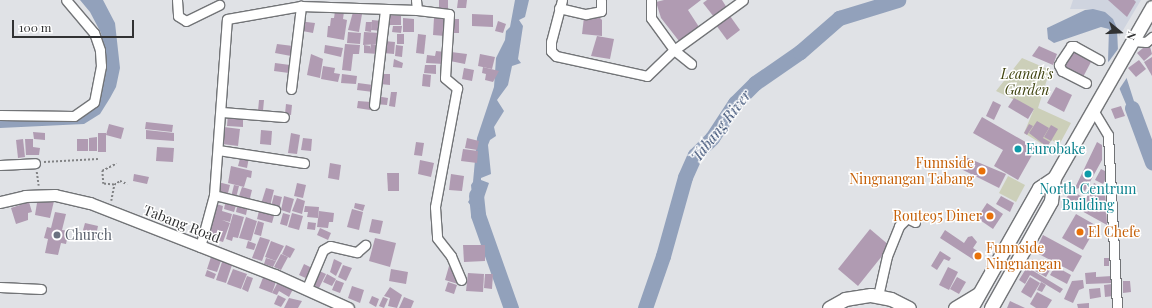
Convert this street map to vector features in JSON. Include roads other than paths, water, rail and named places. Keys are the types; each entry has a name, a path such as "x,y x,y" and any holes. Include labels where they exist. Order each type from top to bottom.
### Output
{"highway":[{"path":"991,308 1051,201 1054,178 1152,7"},
{"path":"971,308 1039,188 1054,178"},
{"path":"955,308 980,293"},
{"path":"829,308 845,299 878,296 909,308"}],"main road":[{"name":"Tabang Road","path":"0,202 55,195 109,211 307,288 348,308"}],"street":[{"path":"0,115 74,116 94,102 101,66 100,50 94,33 79,12 66,0"},
{"path":"177,0 178,16 186,21 219,3 227,19 222,112 214,195 200,247"},
{"path":"416,0 417,10"},
{"path":"601,0 602,11 586,14 561,4 551,42 551,51 556,56 647,76 674,50 743,0"},
{"path":"651,0 651,18 674,50 691,64"},
{"path":"227,19 300,6 417,10 449,14 445,78 457,88 435,207 437,238 451,256 461,280"},
{"path":"291,89 295,34 300,6"},
{"path":"374,104 385,10"},
{"path":"1133,41 1146,42 1152,37"},
{"path":"1086,83 1062,70 1059,65 1061,61 1071,46 1074,46 1099,60"},
{"path":"1093,110 1108,135 1117,308"},
{"path":"222,112 284,117"},
{"path":"218,150 304,163"},
{"path":"0,165 35,162"},
{"path":"214,195 275,210"},
{"path":"878,296 887,256 899,226 907,218 915,222"},
{"path":"307,288 323,250 330,246 357,252 365,245"},
{"path":"0,287 41,288"}],"water":[{"path":"80,0 103,0 115,23 120,68 116,87 100,114 84,124 0,128 0,119 76,116 101,89 106,67 101,33 90,12"},
{"path":"515,0 529,0 525,17 519,20 523,26 518,59 521,63 512,66 508,85 497,100 504,111 494,127 496,136 490,140 488,145 491,174 481,178 481,180 489,183 478,215 468,202 472,196 471,185 473,182 477,138 494,87 496,58 505,40 506,31 510,27"},
{"path":"1093,9 1105,12 1113,19 1117,28 1118,51 1139,117 1140,127 1133,121 1108,61 1109,29 1101,27 1054,43 1048,39 1047,28 1085,10"}],"waterway":[{"name":"Tabang River","path":"645,308 663,256 685,177 695,155 712,138 735,103 755,83 800,52 839,18 898,0"},
{"name":"Tabang River","path":"1132,108 1152,162"},
{"name":"Tabang River","path":"476,195 478,215 511,308"}],"place":[{"name":"Eurobake","path":"1018,149"},
{"name":"Funnside Ningnangan Tabang","path":"982,171"},
{"name":"North Centrum Building","path":"1088,174"},
{"name":"Route95 Diner","path":"990,216"},
{"name":"El Chefe","path":"1080,232"},
{"name":"Church","path":"57,235"},
{"name":"Funnside Ningnangan","path":"978,256"}],"park label":[{"name":"Leanah's Garden","path":"1027,82"}]}
